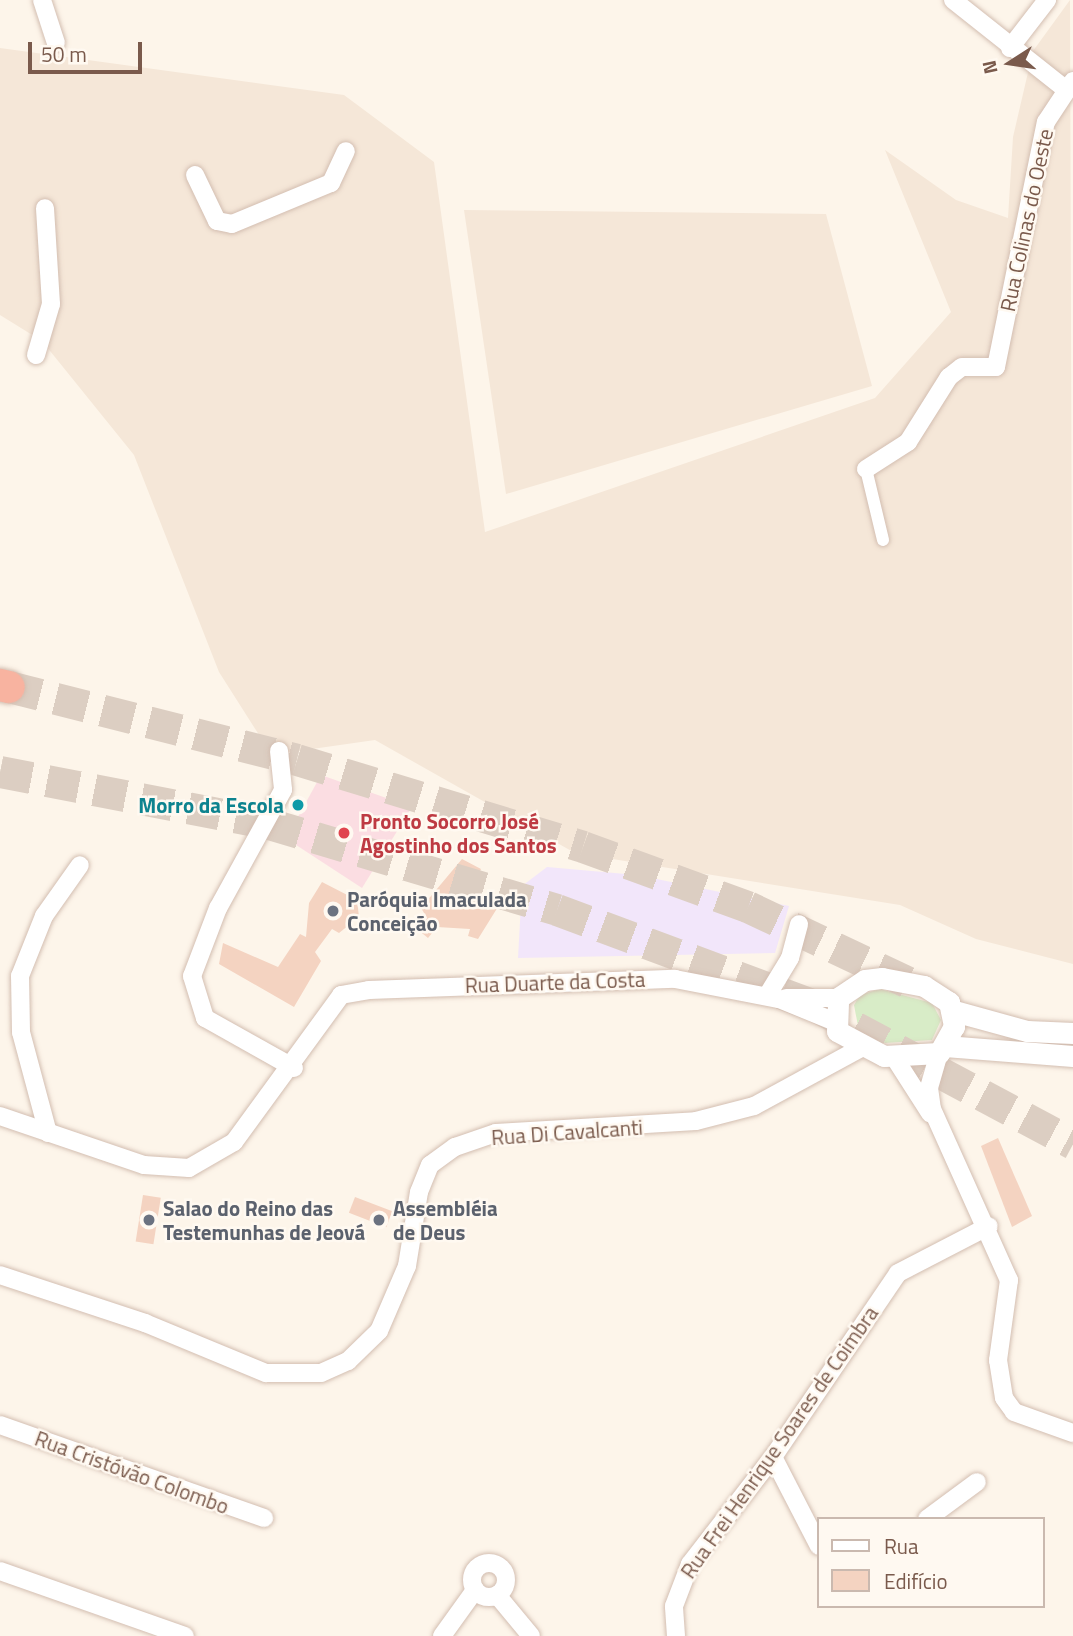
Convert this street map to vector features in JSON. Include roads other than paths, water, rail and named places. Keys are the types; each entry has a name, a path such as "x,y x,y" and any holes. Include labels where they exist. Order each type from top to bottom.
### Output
{"street":[{"path":"42,0 56,43"},
{"path":"953,0 1010,48 1069,85"},
{"path":"1010,48 1046,0"},
{"name":"Rua Colinas do Oeste","path":"866,469 898,453 949,377 962,367 996,367 1046,122 1069,85"},
{"path":"195,175 217,221 232,224 331,183 345,151"},
{"path":"36,355 51,304 45,208"},
{"path":"866,469 883,540"},
{"path":"0,1116 144,1165 189,1168 234,1142 294,1068 205,1018 192,976 218,908 284,789 279,751"},
{"path":"48,1133 21,1032 20,976 44,916 80,865"},
{"path":"773,998 790,958 799,925"},
{"name":"Rua Duarte da Costa","path":"294,1068 341,995 627,977 675,979 773,998 833,1021"},
{"path":"1073,1033 1027,1031 954,1011 941,993 895,978 865,980 838,998 833,1021 861,1048 894,1057 942,1049 1073,1056"},
{"name":"Rua Duarte da Costa","path":"773,998 838,998"},
{"path":"940,1127 929,1088 954,1011"},
{"name":"Rua Di Cavalcanti","path":"0,1275 145,1323 266,1373 321,1373 348,1360 379,1331 407,1266 419,1192 430,1165 455,1147 496,1133 696,1121 754,1106 861,1048"},
{"path":"894,1057 940,1127 989,1226 1009,1280 999,1360 1004,1398 1014,1412 1073,1433"},
{"name":"Rua Frei Henrique Soares de Coimbra","path":"676,1636 674,1606 690,1564 773,1457 898,1273 989,1226"},
{"name":"Rua Cristóvão Colombo","path":"0,1425 264,1518"},
{"path":"773,1457 818,1544"},
{"path":"930,1517 977,1482"},
{"path":"442,1636 475,1590 474,1572 489,1563 503,1572 497,1595"},
{"path":"0,1571 185,1636"},
{"path":"475,1590 497,1595 531,1636"}],"tunnel":[{"path":"9,687 297,760 583,847 748,907 919,988"},
{"path":"0,772 269,824 557,910 813,1005 1073,1144"}],"place":[{"name":"Morro da Escola","path":"298,805"},
{"name":"Pronto Socorro José Agostinho dos Santos","path":"344,833"},
{"name":"Paróquia Imaculada Conceição","path":"333,911"},
{"name":"Salao do Reino das Testemunhas de Jeová","path":"149,1220"},
{"name":"Assembléia de Deus","path":"379,1220"}]}
